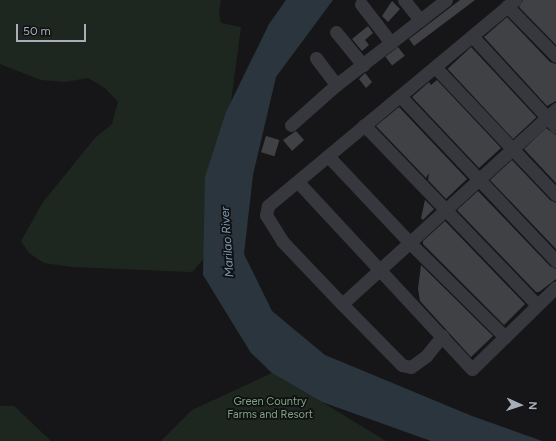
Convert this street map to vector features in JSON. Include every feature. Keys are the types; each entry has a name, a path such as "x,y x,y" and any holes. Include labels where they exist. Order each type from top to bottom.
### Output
{"street":[{"path":"404,0 420,20"},
{"path":"291,126 336,86 446,0"},
{"path":"442,336 422,359 412,366 402,365 282,241 266,215 268,206 511,3 556,56"},
{"path":"361,4 391,43"},
{"path":"336,32 363,65"},
{"path":"472,36 551,113 556,127"},
{"path":"316,58 336,86"},
{"path":"435,66 556,195"},
{"path":"400,96 556,261"},
{"path":"342,304 379,270 411,244 551,113"},
{"path":"364,125 537,305"},
{"path":"328,156 411,244 505,337"},
{"path":"298,182 472,369 556,287"}],"green space":[{"path":"0,0 221,0 219,13 221,23 241,27 211,250 192,272 72,267 44,263 29,253 21,241 43,202 95,138 112,124 118,102 105,88 88,78 65,82 41,80 0,64"},
{"name":"Green Country Farms and Resort","path":"272,373 386,441 161,441 192,410"},
{"path":"0,406 14,406 51,441 0,441"}],"water":[{"name":"Marilao River","path":"286,0 333,0 276,77 253,175 244,254 272,311 325,355 472,416 542,441 431,441 322,402 272,373 251,353 203,275 205,177 226,112 269,24"}],"building":[{"path":"460,0 475,0 414,46 409,39"},
{"path":"523,0 556,0 556,45 519,7"},
{"path":"392,1 400,9 388,22 382,16"},
{"path":"507,17 550,62 556,64 556,101 547,106 484,37"},
{"path":"368,26 373,33 365,40 369,45 362,51 352,39"},
{"path":"398,47 405,56 392,66 385,57"},
{"path":"471,47 536,117 513,139 448,69"},
{"path":"365,73 372,82 366,88 359,79"},
{"path":"437,80 501,148 479,168 412,97 429,82 431,85"},
{"path":"399,107 467,179 446,199 428,180 429,173 426,178 376,126"},
{"path":"546,128 556,135 556,183 524,149"},
{"path":"296,131 304,140 292,151 283,140"},
{"path":"266,136 279,140 274,156 261,152"},
{"path":"512,160 550,200 556,203 556,249 490,180"},
{"path":"478,191 550,266 556,269 556,279 539,292 536,292 457,210"},
{"path":"425,200 434,209 423,220 421,218"},
{"path":"445,221 525,304 504,325 423,244 423,241"},
{"path":"421,265 493,336 471,357 420,301 418,289"}]}
